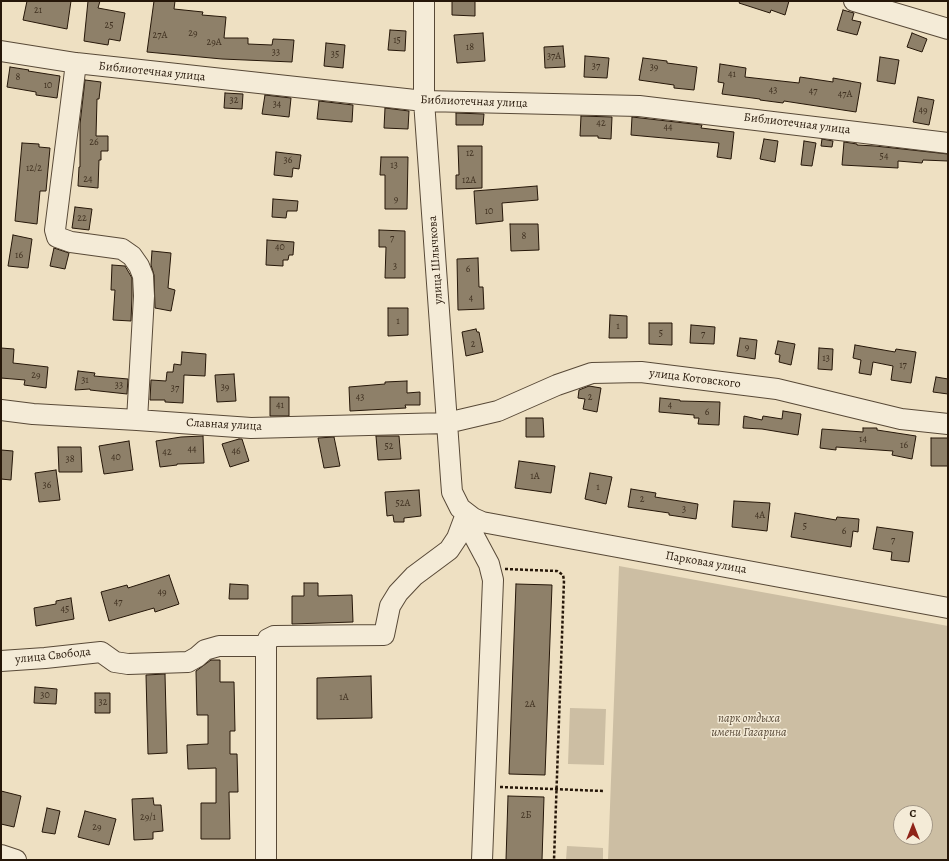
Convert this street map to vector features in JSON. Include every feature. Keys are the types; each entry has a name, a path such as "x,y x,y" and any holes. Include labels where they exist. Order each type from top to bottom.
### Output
{"street":[{"name":"улица Шлычкова","path":"424,1 424,101 452,492 456,501 466,514"},
{"path":"854,1 948,29"},
{"name":"Библиотечная улица","path":"1,51 76,63 424,101 639,106 948,143"},
{"path":"76,63 55,230 57,237 71,242 122,250 132,256 139,266 143,276 144,296 137,420"},
{"name":"улица Котовского","path":"447,422 498,411 557,384 592,373 642,372 776,389 901,419 948,424"},
{"name":"Славная улица","path":"1,410 33,414 251,428 447,422"},
{"path":"466,514 474,536 491,569 492,580 482,860"},
{"path":"266,860 266,646 268,639 274,636 384,635 390,606 398,593 414,576 449,550 457,538 466,514"},
{"name":"Парковая улица","path":"466,514 482,522 948,608"},
{"name":"улица Свобода","path":"1,661 101,652 115,662 128,664 188,662 198,657 205,650 219,646 266,646"},
{"path":"1,855 16,860"}],"path":[{"path":"491,569 557,571 563,575 554,860"},
{"path":"485,787 604,791"}],"green space":[{"name":"парк отдыха имени Гагарина","path":"619,566 948,626 948,860 608,860"},
{"path":"570,708 606,709 604,765 568,764"},
{"path":"567,846 603,848 603,860 566,860"}],"building":[{"path":"27,1 71,1 67,29 23,20"},
{"path":"88,1 100,1 98,8 125,13 120,41 109,39 108,45 84,41"},
{"path":"154,1 175,1 174,9 203,12 202,15 226,17 224,38 248,38 248,44 272,45 273,39 294,40 292,62 222,59 147,52"},
{"path":"452,1 475,1 475,16 452,15"},
{"path":"740,1 789,1 785,15 771,10 770,13 739,3"},
{"path":"843,10 854,13 852,20 861,22 857,35 837,30"},
{"path":"390,30 406,31 405,51 388,50"},
{"path":"483,33 485,61 457,63 454,35"},
{"path":"912,33 927,39 922,52 907,47"},
{"path":"326,43 345,45 343,68 324,66"},
{"path":"563,46 565,67 545,68 544,47"},
{"path":"585,56 609,58 607,78 584,77"},
{"path":"880,57 899,60 895,84 877,81"},
{"path":"643,58 697,67 694,90 674,88 674,85 639,80"},
{"path":"720,64 746,68 745,77 799,83 800,77 833,82 833,78 861,83 856,112 784,101 783,103 722,94 724,83 718,82"},
{"path":"10,67 60,76 57,98 36,95 36,92 7,87"},
{"path":"85,80 101,82 99,99 97,99 96,136 108,136 108,151 101,151 101,160 99,160 98,188 78,186 80,167 80,124"},
{"path":"225,93 243,94 242,109 224,108"},
{"path":"265,95 291,98 289,117 262,114"},
{"path":"918,97 934,100 929,125 913,122"},
{"path":"319,101 353,105 352,122 317,119"},
{"path":"385,108 409,111 408,129 384,128"},
{"path":"456,113 484,114 483,125 456,125"},
{"path":"581,116 612,117 611,139 598,138 598,136 580,136"},
{"path":"632,117 702,125 701,128 734,132 731,159 717,157 719,143 631,135"},
{"path":"764,139 778,141 775,162 760,159"},
{"path":"822,139 833,141 832,147 821,146"},
{"path":"804,141 816,143 812,166 801,165"},
{"path":"844,142 857,145 948,154 948,161 923,160 922,163 898,161 898,168 842,165"},
{"path":"22,143 39,144 39,147 50,148 46,191 40,191 37,224 15,221"},
{"path":"458,146 482,146 482,188 456,189 456,175 459,175"},
{"path":"276,152 301,155 299,169 293,168 292,177 274,175"},
{"path":"381,157 408,157 407,209 385,209 385,175 380,175"},
{"path":"537,186 538,200 502,203 503,221 476,224 474,191"},
{"path":"273,199 298,201 297,211 287,211 286,218 272,217"},
{"path":"75,207 92,209 89,230 72,228"},
{"path":"510,224 538,224 539,250 511,251"},
{"path":"379,230 405,231 405,278 385,278 386,247 379,247"},
{"path":"13,235 32,239 28,268 8,266"},
{"path":"267,240 294,242 293,255 289,255 288,260 283,260 283,266 266,265"},
{"path":"54,248 69,253 65,269 50,266"},
{"path":"152,251 171,253 168,288 175,290 171,311 155,308 154,275 151,265"},
{"path":"478,258 479,287 483,287 484,309 458,310 457,259"},
{"path":"112,265 125,266 132,278 131,321 113,320 115,290 111,290"},
{"path":"388,308 408,308 408,335 388,336"},
{"path":"610,315 627,316 627,338 609,338"},
{"path":"649,323 672,323 672,345 649,344"},
{"path":"691,325 715,327 714,344 690,343"},
{"path":"476,329 477,332 479,332 483,352 466,356 462,332"},
{"path":"740,338 757,340 755,359 737,356"},
{"path":"778,341 795,344 791,365 779,362 780,355 775,354"},
{"path":"855,345 895,352 896,349 916,352 911,383 891,380 893,366 873,362 871,375 859,373 861,360 853,358"},
{"path":"1,348 14,349 13,363 48,367 46,388 24,385 25,380 1,378"},
{"path":"819,348 833,349 832,370 818,369"},
{"path":"182,352 206,354 205,376 184,375 183,403 165,402 165,400 150,400 151,380 166,381 167,372 173,372 174,364 181,365"},
{"path":"78,371 95,373 94,376 128,379 127,394 90,389 75,390"},
{"path":"234,374 236,401 217,402 215,375"},
{"path":"936,377 948,379 948,394 933,392"},
{"path":"407,381 407,393 420,392 420,405 405,405 406,408 350,411 349,387 385,384 385,382"},
{"path":"589,386 601,388 597,412 583,409 585,399 578,398 579,390"},
{"path":"270,397 289,397 289,416 270,416"},
{"path":"660,398 680,401 720,402 719,425 698,424 699,418 694,418 694,415 659,412"},
{"path":"783,411 801,414 798,435 762,429 743,428 744,416 762,420 763,416 782,419"},
{"path":"526,418 543,418 544,437 526,437"},
{"path":"863,428 877,428 877,430 916,436 912,459 892,455 893,451 836,447 836,450 820,448 822,429 863,432"},
{"path":"203,436 204,463 177,464 160,467 156,441 181,437"},
{"path":"376,436 399,436 401,459 378,460"},
{"path":"334,437 340,466 324,468 318,438"},
{"path":"931,438 948,438 948,466 931,466"},
{"path":"242,439 249,461 230,467 222,444"},
{"path":"129,441 133,470 104,474 99,446"},
{"path":"58,447 81,447 82,472 59,472"},
{"path":"1,450 13,451 11,480 1,479"},
{"path":"519,461 555,466 551,493 515,488"},
{"path":"56,470 60,500 39,502 35,473"},
{"path":"590,473 612,477 606,504 585,499"},
{"path":"631,489 656,493 655,497 698,504 696,519 669,515 669,513 628,507"},
{"path":"419,490 421,516 404,518 404,522 394,522 393,515 387,516 385,492"},
{"path":"734,501 770,503 767,531 732,527"},
{"path":"795,513 836,520 837,517 859,519 858,532 853,531 851,547 791,537"},
{"path":"877,527 913,532 909,562 891,560 892,552 873,549"},
{"path":"169,575 179,604 155,612 154,608 109,621 101,592 127,585 128,588"},
{"path":"304,583 318,583 318,596 352,595 353,622 292,624 292,596 304,596"},
{"path":"230,584 248,585 248,599 229,599"},
{"path":"516,584 552,585 545,775 509,774"},
{"path":"71,598 74,619 36,626 34,608 56,604 56,601"},
{"path":"211,660 220,660 220,682 234,682 235,731 230,731 230,754 237,754 238,792 229,792 230,839 201,839 201,803 216,803 216,768 188,769 187,745 208,744 208,715 197,715 196,671"},
{"path":"165,674 167,753 148,754 146,675"},
{"path":"371,676 372,718 317,719 317,678"},
{"path":"35,687 57,689 56,704 34,703"},
{"path":"95,693 110,693 110,713 95,713"},
{"path":"1,791 21,796 14,827 1,824"},
{"path":"508,796 544,797 542,860 506,860"},
{"path":"153,798 154,805 161,805 163,831 153,832 153,839 134,840 132,799"},
{"path":"47,808 60,811 55,834 42,832"},
{"path":"85,811 116,819 109,845 78,837"}]}
